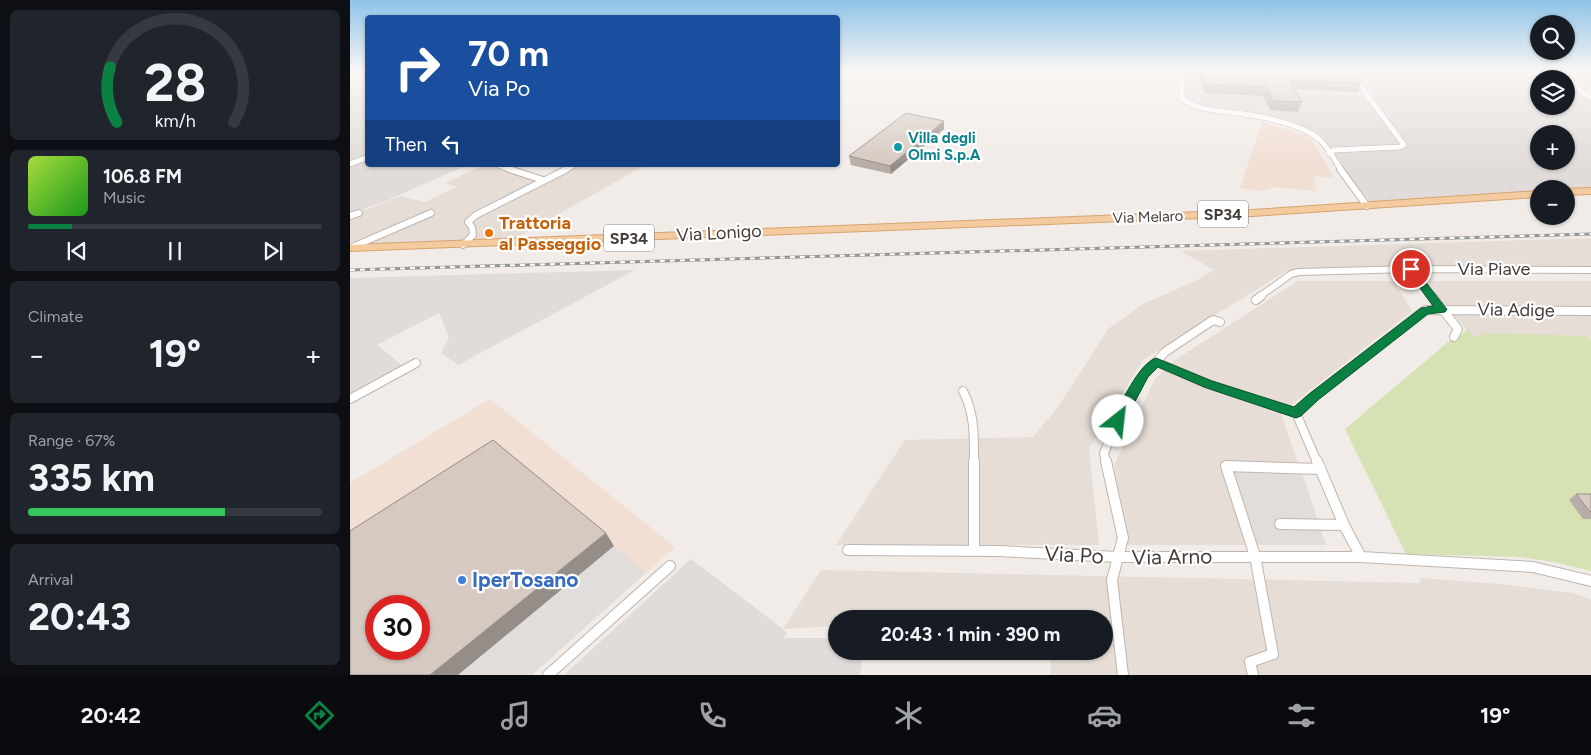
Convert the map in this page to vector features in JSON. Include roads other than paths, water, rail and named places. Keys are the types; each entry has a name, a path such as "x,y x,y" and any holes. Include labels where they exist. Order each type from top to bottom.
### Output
{"main road":[{"path":"1575,192 1591,191"},
{"name":"Via Melaro","path":"907,226 1367,206 1530,195"},
{"name":"Via Lonigo","path":"350,248 907,226"}],"street":[{"path":"1185,102 1197,107 1251,116 1305,131 1320,140 1367,206"},
{"path":"1329,153 1334,150 1400,147 1404,145 1373,102"},
{"path":"350,164 365,158"},
{"path":"504,167 544,180"},
{"path":"463,245 473,235 472,227 468,222 476,215 570,167"},
{"path":"350,216 358,213"},
{"name":"Via Lonigo","path":"350,248 431,213"},
{"path":"1411,269 1441,309 1452,319 1458,329 1454,337"},
{"name":"Via Piave","path":"1256,300 1291,274 1299,272 1411,269 1591,270"},
{"name":"Via Adige","path":"1296,413 1313,397 1425,310 1591,311"},
{"name":"Via Po","path":"848,550 974,550 1118,557 1123,538 1104,453 1118,421 1144,374 1165,352 1213,320 1220,322"},
{"path":"1156,362 1208,384 1296,413 1344,525 1361,557"},
{"path":"350,399 416,363"},
{"path":"963,391 970,406 974,424 974,550"},
{"path":"1254,675 1250,662 1274,654 1255,556 1226,466 1320,469"},
{"path":"1280,524 1344,525"},
{"name":"Via Arno","path":"1123,675 1112,580 1118,557 1361,557 1533,567 1591,581"},
{"path":"548,675 670,566"}],"railway":[{"path":"350,270 1591,234"}],"place":[{"name":"Villa degli Olmi S.p.A","path":"898,147"},
{"name":"Trattoria al Passeggio","path":"489,233"},
{"name":"IperTosano","path":"462,580"}]}
